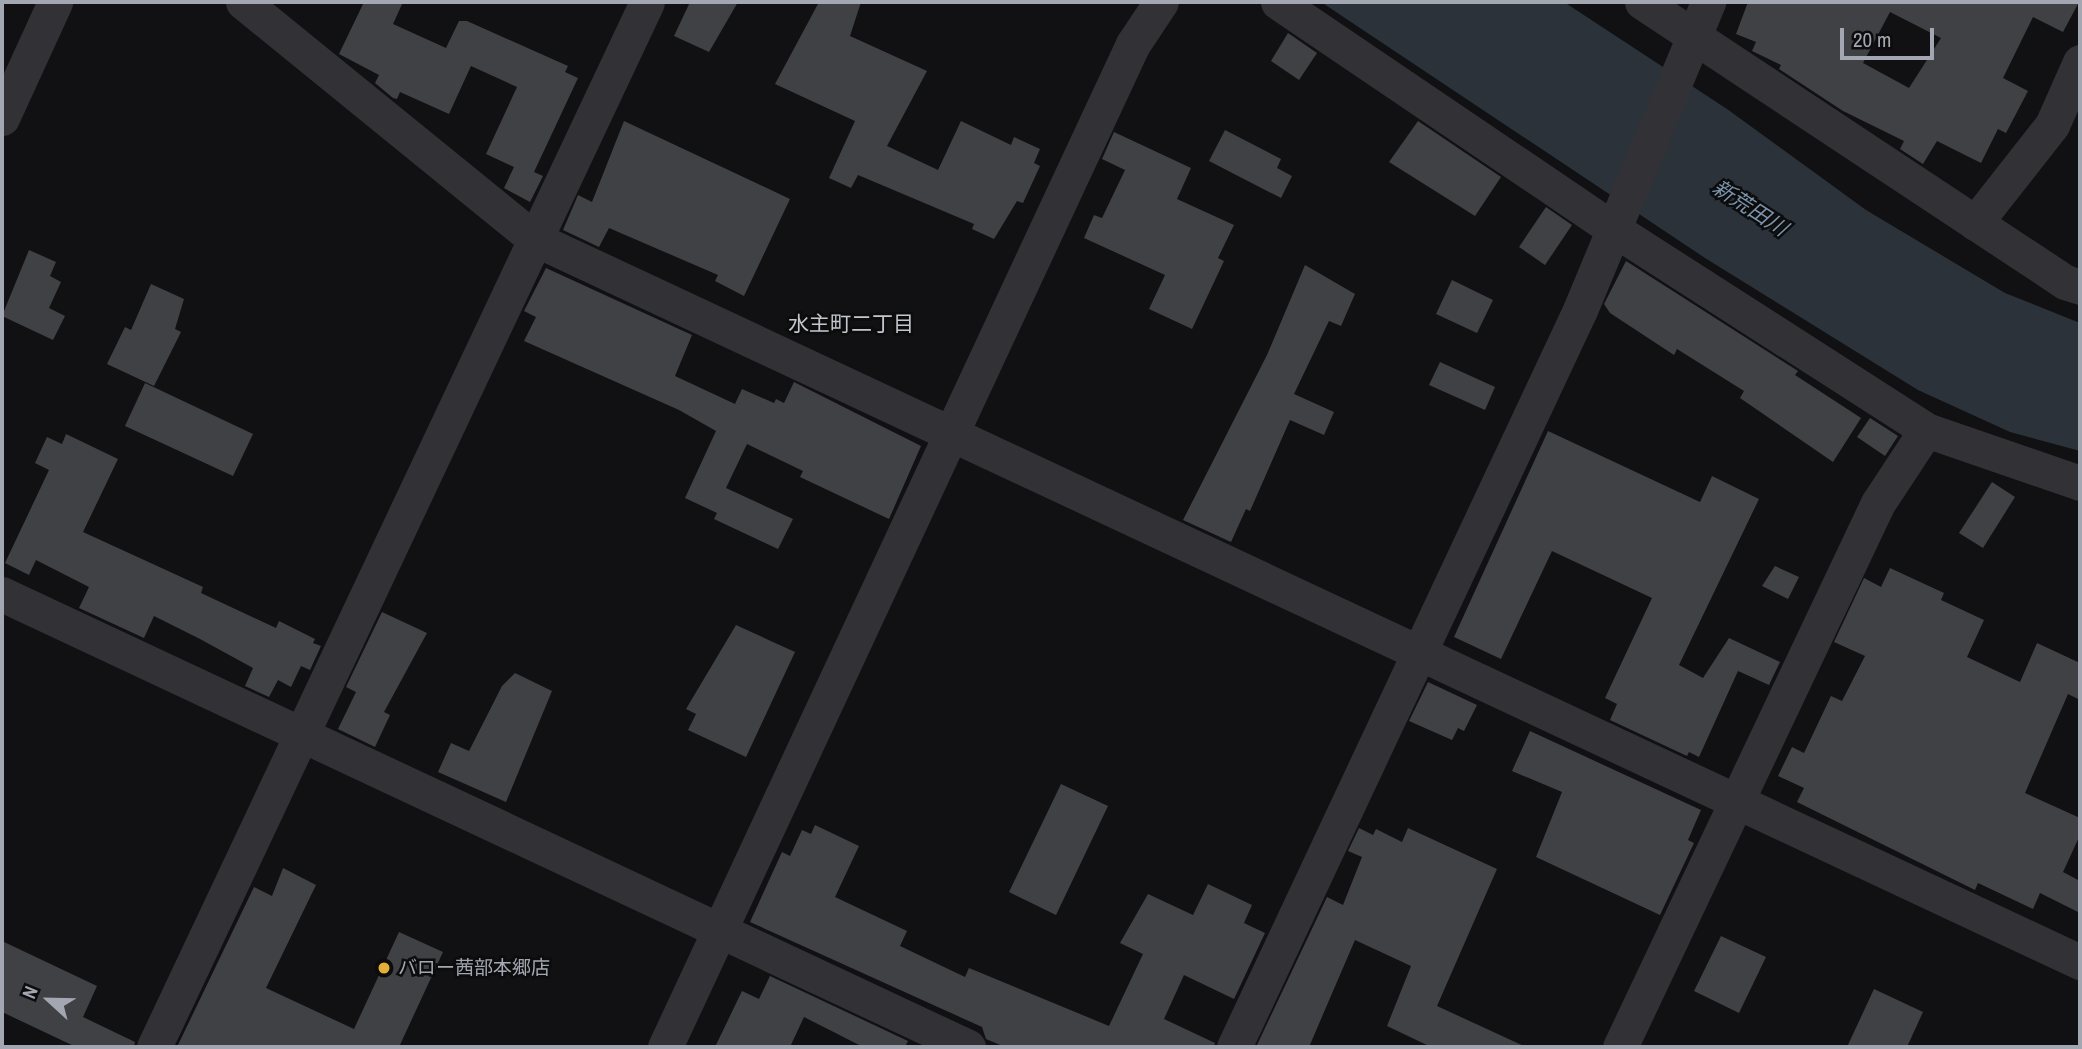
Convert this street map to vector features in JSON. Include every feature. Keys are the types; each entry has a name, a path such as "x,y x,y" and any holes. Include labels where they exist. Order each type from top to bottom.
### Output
{"street":[{"path":"2,118 55,2"},
{"path":"243,2 535,239 1419,655 2080,962"},
{"path":"154,1047 647,2"},
{"path":"665,1047 1133,44 1161,2"},
{"path":"1278,2 1618,222 1926,430 2080,483"},
{"path":"1642,2 1687,51 1976,223 2065,282 2080,287"},
{"path":"1234,1047 1419,655 1618,222 1708,2"},
{"path":"1976,223 2052,125 2080,62"},
{"path":"1620,1047 1878,503 1926,430"},
{"path":"2,593 968,1047"}],"water":[{"name":"新荒田川","path":"1321,2 1564,2 1727,109 1866,210 2005,293 2080,323 2080,451 2010,432 1918,390 1705,258"}],"building":[{"path":"364,2 403,2 393,24 446,48 459,21 467,21 568,66 565,72 578,78 534,172 543,176 530,202 504,188 514,167 486,154 517,87 471,66 449,114 400,92 397,99 393,98 375,83 379,75 339,54"},
{"path":"690,2 738,2 709,52 674,36"},
{"path":"819,2 861,2 850,36 927,71 887,146 938,170 961,121 1011,145 1014,137 1040,149 1034,163 1040,166 1023,203 1017,201 994,239 972,229 974,224 858,175 851,188 829,178 855,121 775,84"},
{"path":"1748,2 2079,2 2063,32 2033,17 2003,78 2028,91 2006,133 1998,129 1981,163 1937,141 1923,164 1900,149 1904,141 1843,111 1779,69 1781,65 1752,51 1756,42 1736,34","holes":["1890,12 1941,38 1909,88 1863,63"]},
{"path":"1288,33 1317,53 1299,80 1271,61"},
{"path":"624,121 790,199 744,296 715,281 718,275 609,228 599,247 563,230 578,195 592,202"},
{"path":"1418,121 1501,177 1475,216 1389,162"},
{"path":"1225,130 1281,159 1277,168 1292,176 1281,198 1209,161"},
{"path":"1114,132 1191,168 1177,199 1234,225 1218,258 1224,261 1192,329 1149,309 1165,275 1084,238 1094,215 1102,218 1125,170 1102,159"},
{"path":"1546,207 1572,225 1545,265 1519,247"},
{"path":"29,250 56,262 50,276 61,282 49,308 65,316 53,340 2,316"},
{"path":"1626,261 1798,371 1795,375 1861,418 1833,462 1740,398 1744,391 1677,349 1674,355 1610,313 1604,304"},
{"path":"1305,265 1355,294 1341,326 1329,321 1294,394 1334,412 1324,435 1290,420 1250,511 1246,509 1231,542 1183,520 1267,355"},
{"path":"546,268 692,335 675,376 735,404 742,389 774,403 776,399 784,403 794,382 921,446 889,519 800,477 803,471 747,444 726,488 793,519 778,549 714,519 717,513 685,498 716,431 679,410 524,341 536,317 524,311"},
{"path":"1452,280 1493,300 1477,333 1436,314"},
{"path":"151,284 184,299 175,329 181,332 154,386 107,364 125,327 131,330"},
{"path":"1440,362 1495,387 1485,410 1429,385"},
{"path":"145,383 253,434 233,476 125,426"},
{"path":"1870,418 1898,436 1885,456 1857,437"},
{"path":"1548,431 1700,502 1712,476 1759,499 1679,665 1703,678 1729,638 1780,662 1769,685 1738,671 1699,757 1689,752 1687,756 1610,720 1617,704 1605,698 1652,598 1552,551 1501,659 1454,637"},
{"path":"66,434 118,459 83,532 203,587 201,593 276,628 279,621 315,639 313,643 321,646 310,670 301,666 291,687 278,680 269,697 245,686 253,668 200,639 154,616 144,638 79,608 89,587 36,560 29,575 5,563 49,470 35,463 47,437 62,444"},
{"path":"1992,482 2015,497 1983,548 1959,533"},
{"path":"1775,566 1799,577 1788,599 1762,586"},
{"path":"1890,568 1944,593 1941,600 1984,620 1967,657 2020,682 2037,643 2080,663 2080,700 2068,694 2025,793 2080,818 2080,835 2063,872 2080,881 2080,913 2040,893 2033,909 1978,883 1975,890 1797,802 1804,788 1778,776 1792,747 1804,753 1831,696 1842,701 1865,656 1834,642 1864,578 1881,587"},
{"path":"382,612 427,633 384,712 390,715 375,747 338,729 356,692 346,687"},
{"path":"736,625 795,652 746,757 688,730 696,714 686,709"},
{"path":"515,673 552,691 506,802 438,772 451,743 469,751 502,686"},
{"path":"1428,682 1477,705 1464,731 1458,728 1452,740 1409,721"},
{"path":"1530,731 1701,810 1688,840 1694,843 1660,915 1536,857 1562,792 1512,771"},
{"path":"1061,784 1108,806 1056,915 1009,892"},
{"path":"815,825 859,846 835,897 907,931 900,946 965,977 969,968 1109,1026 1143,954 1120,943 1148,894 1193,915 1208,884 1252,905 1244,923 1265,933 1234,999 1184,975 1164,1019 1215,1043 1214,1047 1005,1047 986,1039 982,1027 750,922 782,852 790,856 802,830 811,834"},
{"path":"1359,828 1373,835 1376,829 1402,842 1408,828 1497,869 1437,1006 1526,1047 1431,1047 1387,1026 1411,966 1355,940 1309,1047 1256,1047 1327,897 1343,905 1362,857 1348,851"},
{"path":"283,868 316,885 266,988 354,1029 399,932 443,952 399,1047 177,1047 254,887 272,896"},
{"path":"1721,936 1766,957 1739,1013 1694,991"},
{"path":"2,941 97,986 83,1017 135,1042 134,1047 76,1047 2,1012"},
{"path":"770,976 908,1041 905,1047 863,1047 804,1017 790,1047 715,1047 742,991 759,999"},
{"path":"1874,989 1923,1012 1907,1047 1847,1047"}],"place":[{"name":"バロー茜部本郷店","path":"384,968"}],"district":[{"name":"水主町二丁目","path":"851,324"}]}
